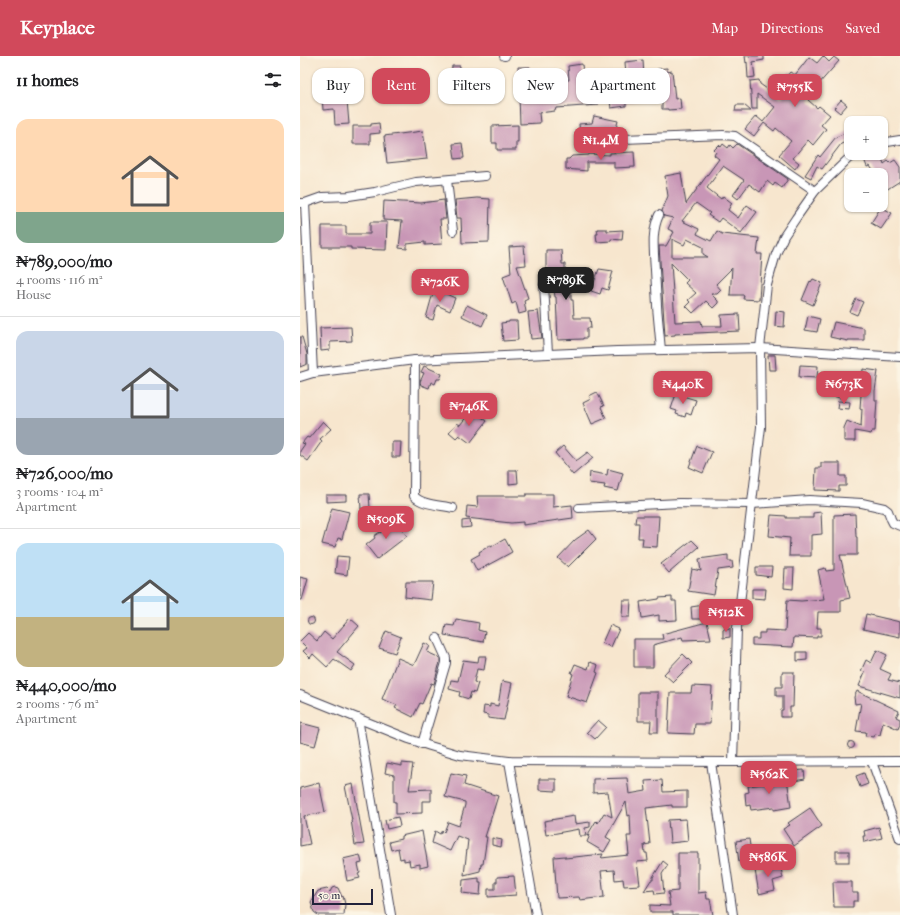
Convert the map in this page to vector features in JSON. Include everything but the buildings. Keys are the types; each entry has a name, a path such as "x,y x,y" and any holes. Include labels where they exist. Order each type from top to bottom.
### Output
{"street":[{"path":"624,139 722,135 735,136 815,190"},
{"path":"888,141 900,140"},
{"path":"733,762 737,628 761,427 760,348 767,285 776,254 784,236 815,190 847,160"},
{"path":"312,373 302,203 322,197 349,196 375,192 411,182 485,176"},
{"path":"447,180 453,231"},
{"path":"659,215 656,222 653,240 656,302 661,350"},
{"path":"544,285 548,353"},
{"path":"300,377 312,373 415,360 548,353 760,348 900,357"},
{"path":"415,360 414,496 417,499 428,503 453,508"},
{"path":"579,508 680,503 752,504 809,500 862,503 884,508 888,511 894,523 900,526"},
{"path":"422,744 446,663 446,658 437,638"},
{"path":"300,695 422,744 460,755 509,761 900,761"},
{"path":"358,718 391,915"},
{"path":"509,761 536,915"},
{"path":"711,762 733,915"},
{"path":"872,762 900,839"}]}
